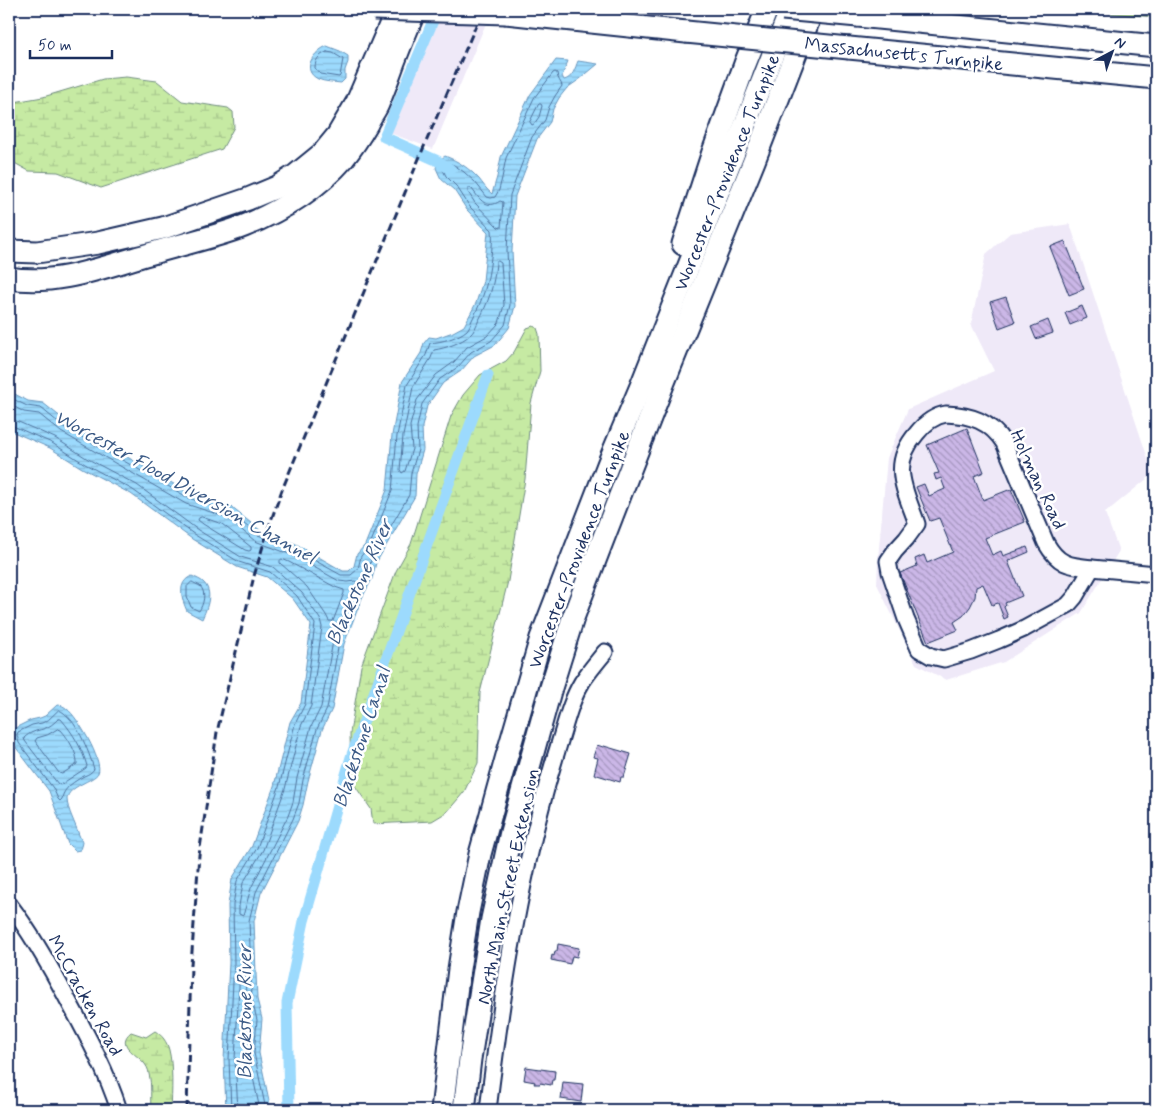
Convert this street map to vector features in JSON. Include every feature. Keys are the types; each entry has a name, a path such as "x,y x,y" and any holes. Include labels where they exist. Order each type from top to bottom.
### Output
{"highway":[{"path":"374,9 506,14"},
{"path":"9,251 37,252 98,243 163,228 277,187 296,175 323,153 337,136 357,102 397,9"},
{"path":"9,278 22,280 56,279 78,275 191,243 243,226 277,210 307,192 344,158 378,105 416,9"},
{"name":"Massachusetts Turnpike","path":"472,9 506,14 1156,78"},
{"path":"609,462 621,407 686,238 713,152 745,64 768,9"},
{"name":"Massachusetts Turnpike","path":"783,9 1156,46"},
{"name":"Worcester-Providence Turnpike","path":"442,1110 459,969 480,854 541,638 609,462 642,386 791,9"},
{"name":"Worcester-Providence Turnpike","path":"464,1110 492,920 511,832 550,691 573,618 664,382 754,161 813,9"}],"street":[{"name":"Holman Road","path":"1092,568 1075,597 1068,605 1024,629 983,647 944,659 931,656 919,649 906,620 888,561 917,524 901,476 903,457 912,439 928,422 940,415 966,416 990,426 1004,442 1046,543 1057,558 1073,567 1092,568 1156,574"},
{"name":"North Main Street Extension","path":"488,1110 510,958 523,886 539,815 571,706 581,683 605,652"},
{"name":"McCracken Road","path":"9,904 52,968 93,1045 106,1073 119,1110"}],"shaded area":[{"path":"444,9 492,9 433,149 390,133"},
{"path":"1070,224 1153,474 1105,513 1119,551 1081,613 1004,662 946,680 916,664 877,584 887,458 908,409 994,371 971,324 986,254 1010,233"}],"green space":[{"path":"1058,9 1156,9 1156,17"},
{"path":"126,77 157,81 182,101 228,108 233,112 234,127 222,149 101,188 58,172 29,171 9,160 9,104 43,97 103,79"},
{"path":"533,326 537,328 539,334 540,371 531,403 525,479 508,581 480,693 478,763 464,792 447,812 432,821 373,824 371,809 351,780 350,733 361,666 396,571 411,544 451,416 463,395 480,375 506,361 514,352 527,328"},
{"path":"155,1031 166,1042 170,1056 172,1079 171,1110 151,1110 148,1069 129,1049 125,1041 131,1032 146,1037"}],"water":[{"path":"327,46 348,56 345,79 341,83 320,80 310,71 311,61 314,56"},
{"name":"Blackstone River","path":"556,60 568,61 562,76 564,80 572,75 578,61 598,64 567,88 559,98 553,109 550,122 537,139 515,196 512,251 515,306 509,328 495,345 474,356 461,371 443,383 427,406 422,427 423,450 416,474 415,496 376,563 372,579 362,598 344,644 332,709 322,730 298,821 261,893 254,921 257,999 262,1019 259,1053 271,1110 226,1110 224,1060 229,963 228,905 232,879 252,846 274,786 290,722 301,703 311,625 293,599 267,577 237,567 192,539 131,494 82,468 50,448 9,430 9,391 28,401 43,403 67,422 191,494 231,507 261,531 296,544 343,571 349,571 354,566 357,554 365,545 387,490 392,435 402,382 429,337 436,338 464,326 476,303 483,281 488,232 467,210 454,190 441,179 436,168 438,161 445,156 459,163 475,175 492,194 501,157 530,95"},
{"path":"192,576 203,582 208,590 206,610 202,619 187,611 183,602 182,587 184,582"},
{"path":"57,705 66,708 77,720 88,739 99,767 96,776 76,787 68,794 67,803 82,841 80,850 75,851 68,844 49,791 14,745 11,730 31,720 45,716"}],"building":[{"path":"1065,241 1084,289 1069,295 1050,247"},
{"path":"1006,297 1015,322 999,328 990,302"},
{"path":"1082,306 1087,318 1070,325 1065,313"},
{"path":"1048,320 1053,333 1036,339 1031,327"},
{"path":"967,428 984,472 974,476 983,500 1011,489 1025,522 985,538 992,555 1001,551 1003,556 1027,547 1029,552 1008,561 1022,596 1005,603 1004,607 1008,617 1004,619 998,603 992,605 983,584 976,587 975,597 970,607 963,616 954,622 958,630 928,642 900,573 917,566 915,559 924,555 927,563 953,552 939,518 930,521 916,487 924,484 929,496 945,489 941,478 936,480 934,474 939,473 927,445"},
{"path":"597,745 631,754 624,777 621,777 620,782 594,774 598,758 593,757"},
{"path":"558,944 579,948 577,957 572,956 570,964 551,960 552,955 554,956 555,951 557,951"},
{"path":"526,1067 555,1071 554,1080 552,1080 551,1085 534,1084 535,1082 524,1080"},
{"path":"563,1082 583,1084 581,1102 561,1099"}],"waterway":[{"path":"438,9 384,137 438,161 450,169"},
{"name":"Blackstone Canal","path":"289,1110 287,1003 304,921 351,757 488,375"}],"railway":[{"path":"187,1110 191,965 199,855 217,732 254,576 282,490 483,9"}],"water label":[{"name":"Worcester Flood Diversion Channel","path":"186,486"}]}
